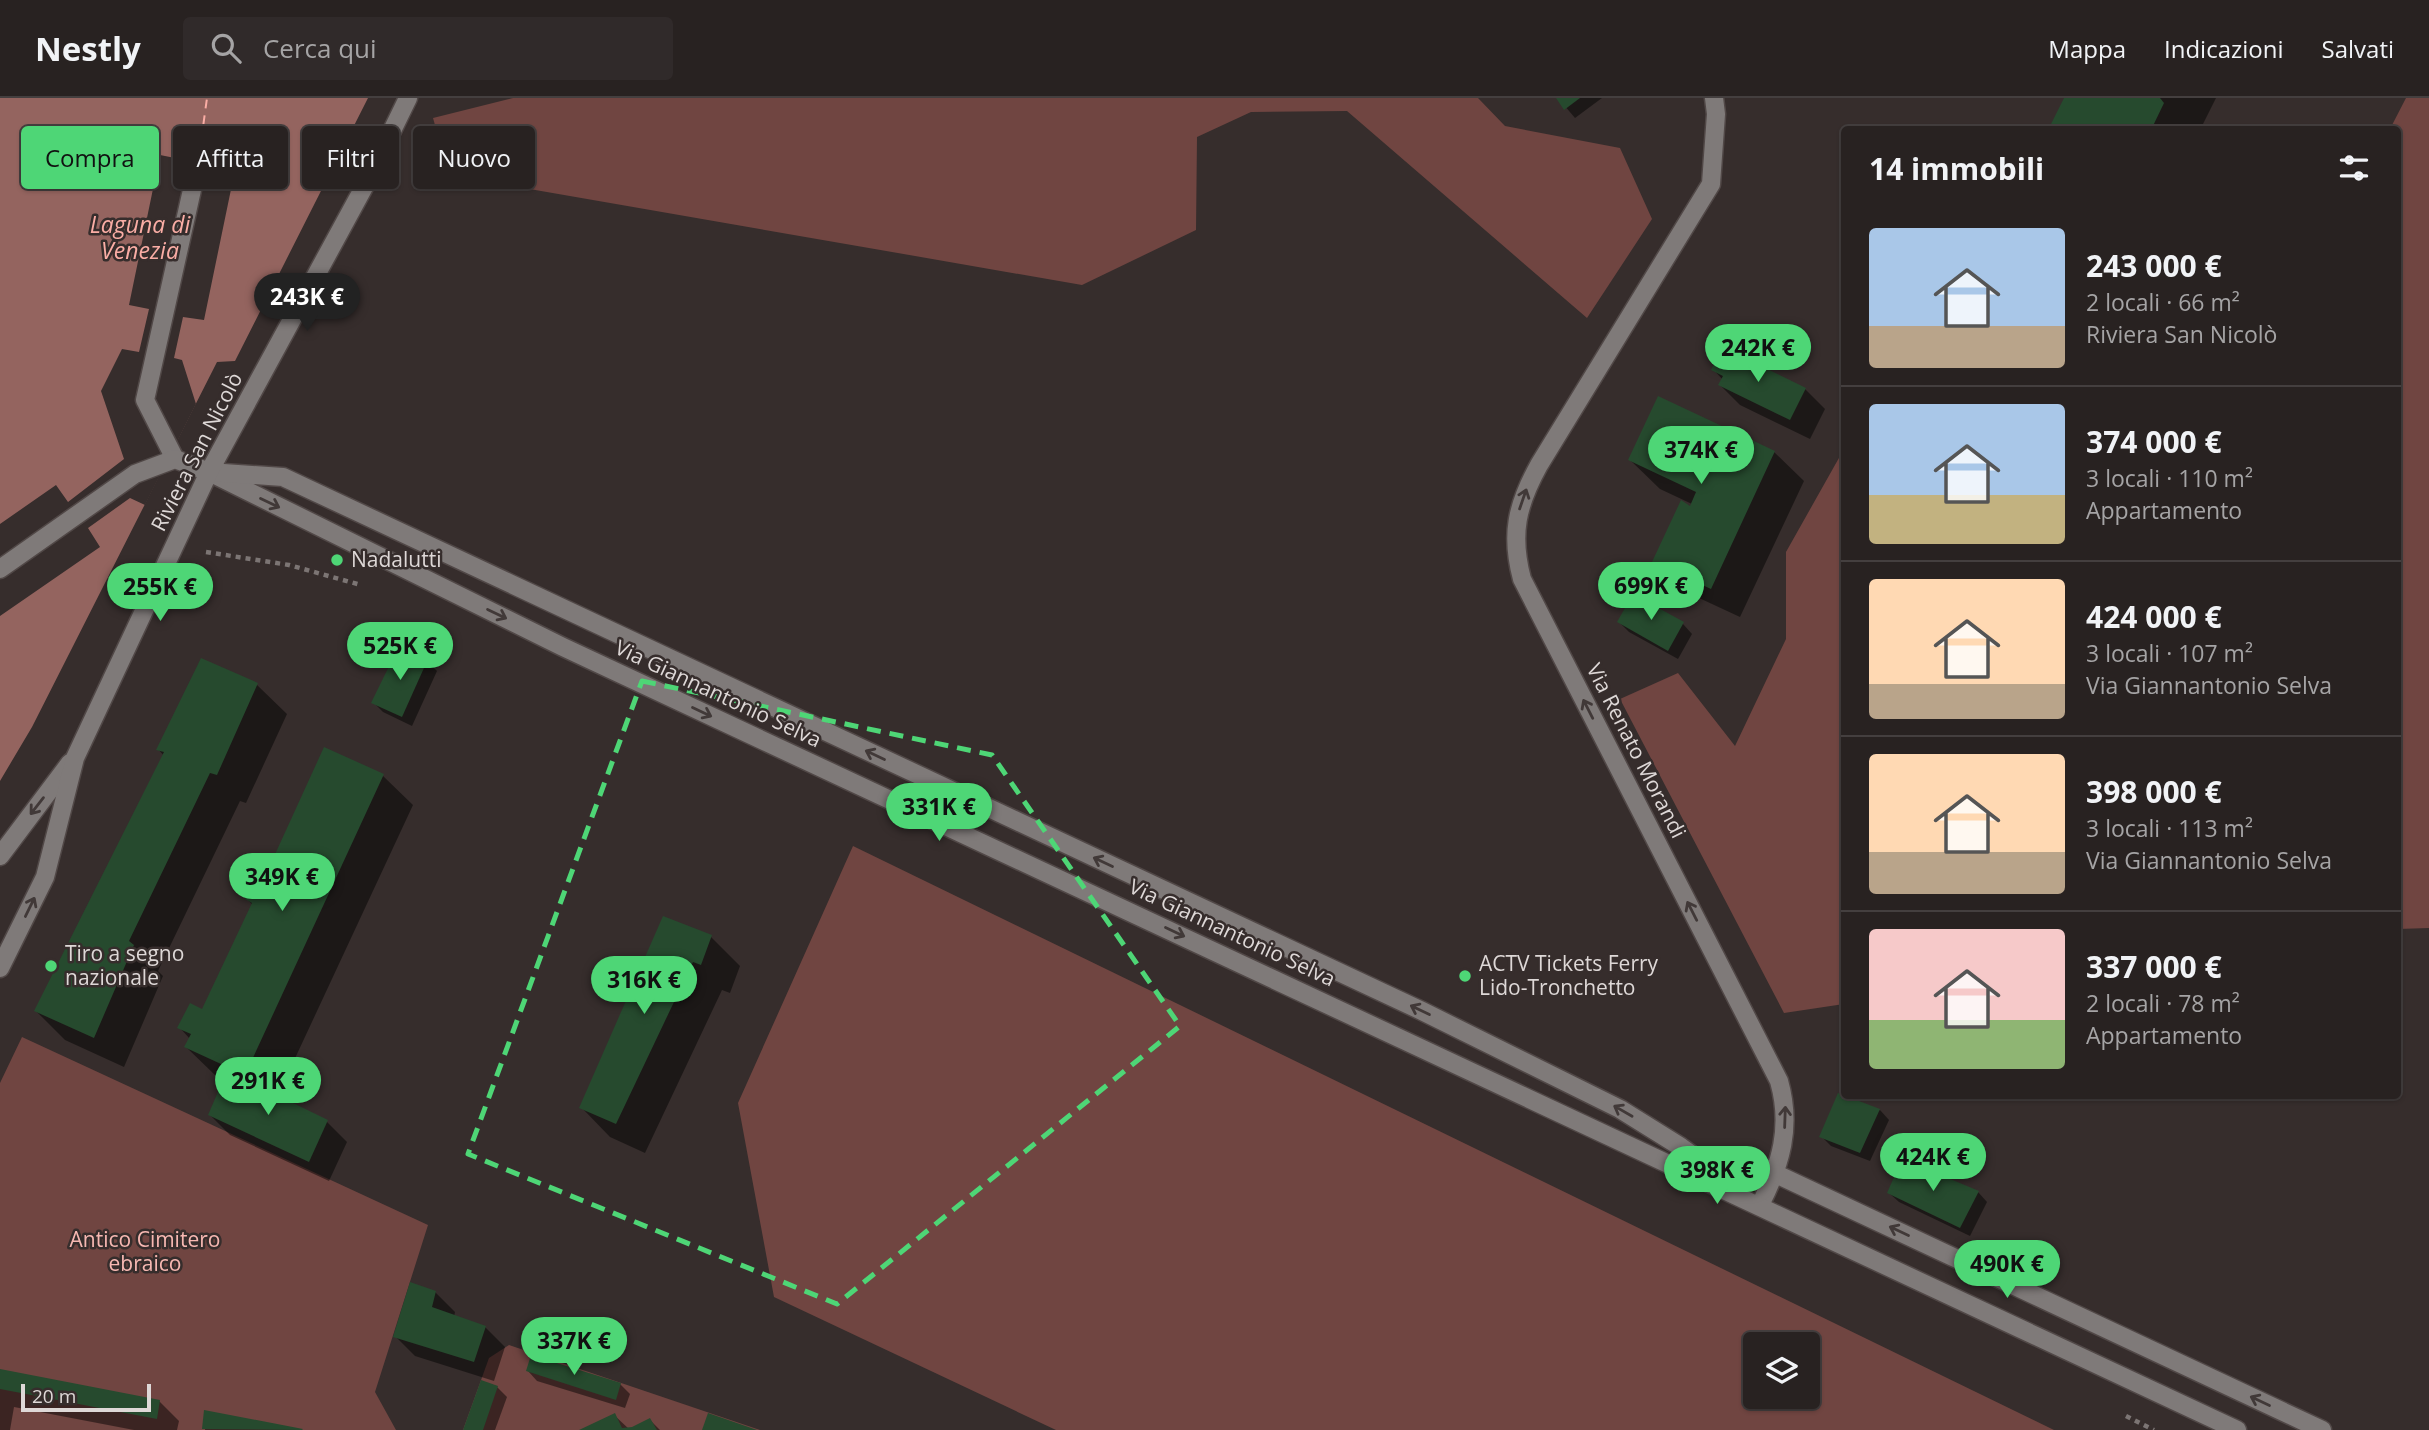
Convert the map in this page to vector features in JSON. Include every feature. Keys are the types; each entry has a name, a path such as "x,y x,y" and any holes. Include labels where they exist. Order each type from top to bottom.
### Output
{"street":[{"name":"Riviera San Nicolò","path":"0,968 45,877 75,758 209,472 370,176 408,98"},
{"name":"Via Renato Morandi","path":"1714,98 1716,114 1711,184 1527,488 1517,523 1516,558 1522,579 1779,1081 1785,1116 1776,1174 1760,1205"},
{"path":"175,459 145,400 192,189"},
{"path":"0,569 135,474 175,459 209,472 283,477 1422,1011 1620,1108 1681,1147 1760,1205"},
{"name":"Via Giannantonio Selva","path":"209,472 563,647 2237,1430"},
{"name":"Riviera San Nicolò","path":"0,856 75,758"},
{"path":"1776,1174 2322,1430"}],"highlighted area":[{"path":"642,681 992,755 1180,1026 837,1304 468,1154"}],"green space":[{"path":"513,98 1478,98 1505,126 1620,148 1652,219 1587,318 1347,111 1251,112 1197,137 1196,230 1082,285 530,189 535,189 535,126 435,126 433,118"},
{"path":"2406,98 2429,98 2429,928 2401,929 2401,126 2392,126"},
{"path":"1841,454 1841,1004 1784,1013 1620,699 1678,673 1735,746 1786,639 1786,552"},
{"path":"853,846 2054,1430 1056,1430 774,1297 738,1103"},
{"name":"Antico Cimitero ebraico","path":"22,1037 428,1225 375,1392 396,1430 0,1430 0,1083"},
{"path":"509,1345 760,1430 463,1430 489,1358"}],"water":[{"name":"Laguna di Venezia","path":"0,98 368,98 354,126 302,126 302,189 322,189 235,361 217,362 32,727 0,781"}],"pier":[{"path":"160,155 173,158 173,189 231,189 204,320 183,317 174,358 182,360 196,404 145,505 130,498 88,528 100,547 0,616 0,524 56,485 68,502 124,459 101,391 122,349 139,352 149,309 129,305 153,189 159,189"}],"building":[{"path":"1556,98 1580,98 1564,110"},
{"path":"2064,98 2160,98 2164,103 2153,126 2050,126"},
{"path":"1722,347 1806,388 1790,420 1718,385 1723,376 1711,370"},
{"path":"1658,396 1775,451 1711,589 1652,562 1681,500 1690,506 1696,492 1628,460"},
{"path":"1633,594 1684,622 1668,651 1617,622"},
{"path":"399,646 428,659 402,717 371,703"},
{"path":"201,658 258,683 217,775 210,773 129,941 134,945 94,1038 34,1011 164,752 156,750"},
{"path":"324,747 384,774 245,1075 184,1047 191,1034 177,1028 190,1003 202,1009 252,903 245,899 253,882 261,885"},
{"path":"663,916 712,935 701,965 693,962 616,1124 579,1108"},
{"path":"227,1071 328,1120 309,1162 208,1115"},
{"path":"1838,1093 1841,1094 1841,1099 1854,1099 1880,1109 1860,1153 1819,1137"},
{"path":"1902,1159 1979,1191 1960,1228 1887,1193"},
{"path":"410,1282 436,1291 432,1307 486,1326 474,1362 393,1337"},
{"path":"531,1355 621,1383 616,1400 526,1371"},
{"path":"0,1369 160,1400 157,1419 0,1389"},
{"path":"481,1380 498,1386 483,1430 463,1430"},
{"path":"204,1410 303,1429 202,1429"},
{"path":"615,1413 622,1428 632,1427 650,1418 657,1430 579,1430"},
{"path":"708,1413 757,1430 702,1430"}],"ferry route":[{"path":"203,126 207,98"}],"place":[{"name":"Nadalutti","path":"337,560"},
{"name":"Tiro a segno nazionale","path":"51,966"},
{"name":"ACTV Tickets Ferry Lido-Tronchetto","path":"1465,976"}]}
